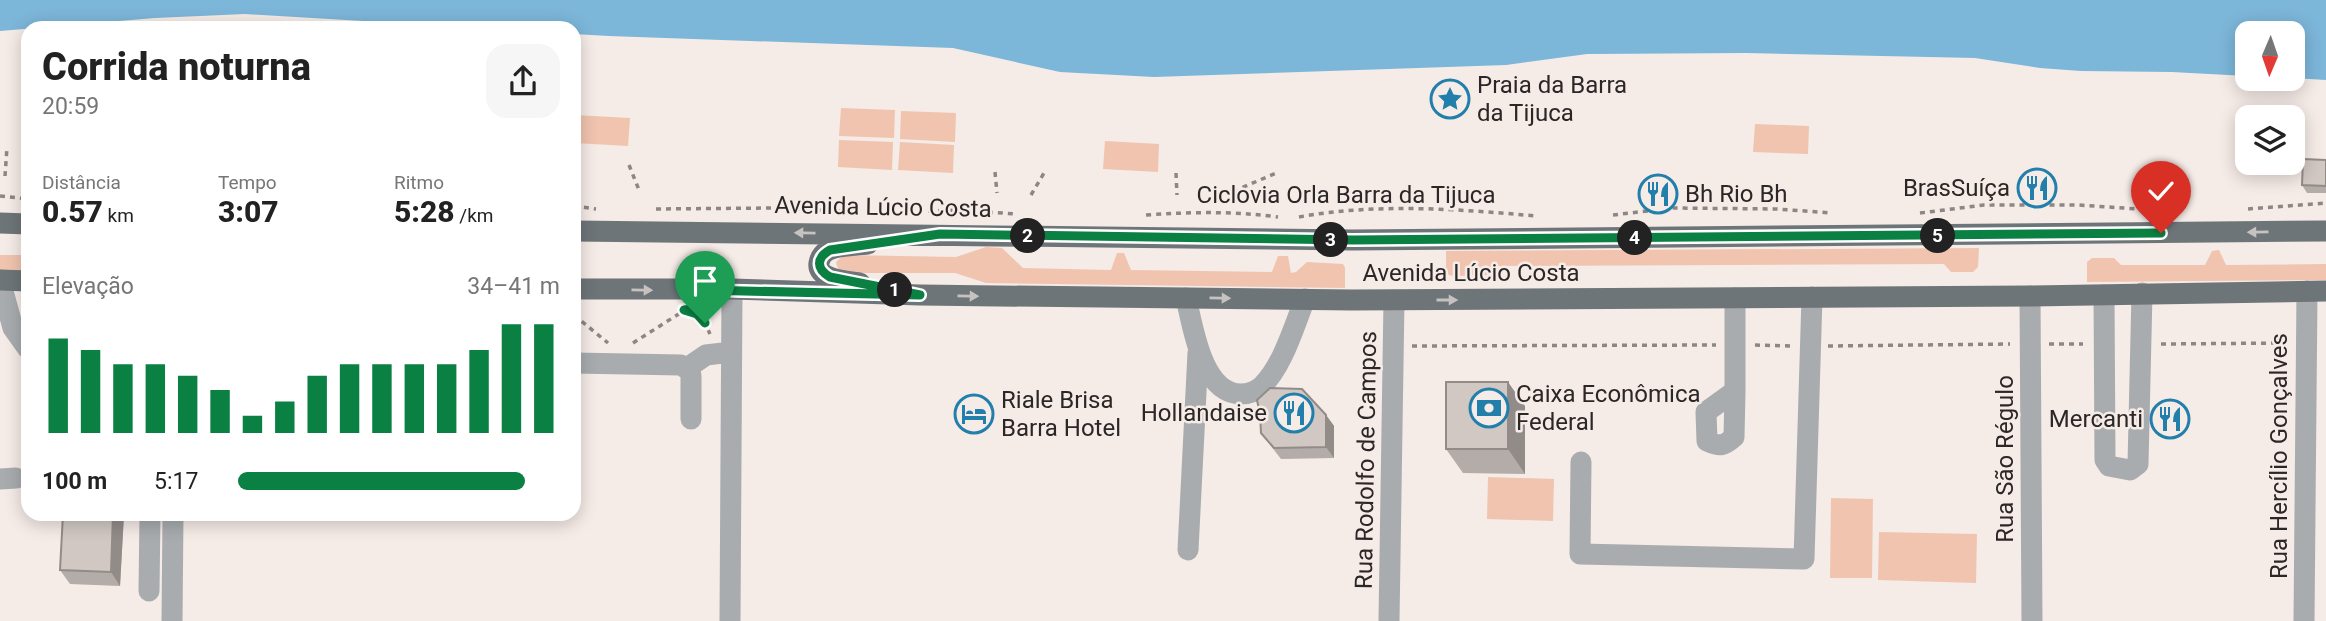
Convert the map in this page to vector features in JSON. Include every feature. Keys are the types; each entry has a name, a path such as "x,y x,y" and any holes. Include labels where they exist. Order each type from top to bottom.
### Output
{"main road":[{"path":"0,223 21,224"},
{"name":"Avenida Lúcio Costa","path":"581,231 1367,240 2326,231"},
{"path":"920,295 830,277 822,273 819,262 822,255 830,250 940,234"},
{"path":"0,280 21,281"},
{"name":"Avenida Lúcio Costa","path":"581,289 1394,300 2030,296 2316,291"}],"street":[{"path":"0,280 13,328 21,339"},
{"path":"730,621 722,352 732,289"},
{"name":"Rua Hercílio Gonçalves","path":"2304,621 2306,343 2316,291"},
{"path":"2104,295 2105,460 2109,466 2130,470 2138,464 2142,293"},
{"name":"Rua São Régulo","path":"2030,296 2032,621"},
{"path":"1581,462 1580,554 1804,559 1812,297"},
{"path":"1186,298 1198,351 1188,550"},
{"path":"1735,298 1735,390"},
{"path":"1198,351 1216,383 1231,394 1247,394 1260,387 1281,359 1305,299"},
{"name":"Rua Rodolfo de Campos","path":"1389,621 1394,300"},
{"path":"687,368 692,362 722,352"},
{"path":"581,363 681,365 687,368 691,376 691,419"},
{"path":"149,591 150,521"},
{"path":"172,621 173,521"}],"path":[{"path":"5,176 7,147"},
{"path":"629,164 639,190"},
{"path":"995,172 997,193"},
{"path":"1031,195 1044,173"},
{"path":"1176,173 1177,195"},
{"path":"1238,195 1239,189 1276,173"},
{"path":"0,196 21,198"},
{"path":"2244,209 2326,203"},
{"path":"1916,213 1984,205 2078,205 2154,210"},
{"path":"581,207 600,209"},
{"path":"650,210 763,208 862,212"},
{"path":"1603,216 1673,208 1777,209 1841,214"},
{"path":"899,213 958,210 1021,214"},
{"name":"Ciclovia Orla Barra da Tijuca","path":"1295,218 1336,210 1450,210 1545,217"},
{"name":"Ciclovia Orla Barra da Tijuca","path":"1144,215 1205,211 1284,218"},
{"path":"671,309 701,308 702,290"},
{"path":"684,310 702,317 712,339 722,352"},
{"path":"630,345 684,310"},
{"path":"581,320 611,344"},
{"path":"2140,344 2306,343"},
{"path":"1394,346 2104,344"}],"shaded area":[{"path":"841,108 895,110 894,138 839,136"},
{"path":"901,111 956,113 955,142 900,139"},
{"path":"581,115 630,118 628,146 581,143"},
{"path":"1755,124 1809,126 1808,154 1753,152"},
{"path":"839,140 893,142 892,170 838,167"},
{"path":"1105,141 1159,144 1158,172 1103,169"},
{"path":"900,142 954,145 953,173 898,170"},
{"path":"986,247 1002,248 1023,268 1111,270 1117,253 1124,253 1131,270 1272,272 1278,256 1288,256 1291,273 1307,262 1343,264 1345,288 986,283 955,273 843,273 836,262 844,255 956,257"},
{"path":"1979,248 1978,267 1973,272 1951,272 1944,264 1498,266 1491,275 1454,276 1446,271 1446,251"},
{"path":"2219,250 2226,265 2326,264 2326,280 2087,282 2087,262 2092,258 2114,258 2121,265 2205,265 2212,251"},
{"path":"0,255 21,255 21,272 0,272"},
{"path":"1488,477 1554,479 1553,521 1487,519"},
{"path":"1831,498 1873,499 1872,578 1830,578"},
{"path":"1879,532 1977,534 1976,583 1878,580"}],"water":[{"path":"0,0 2326,0 2326,80 2305,79 2305,21 2235,21 2235,75 2081,71 1975,58 1746,53 1587,54 1506,65 1154,77 1060,72 953,48 581,34 581,21 362,21 245,14 119,21 21,21 21,29 0,31"}],"building":[{"path":"2305,159 2326,160 2326,186 2302,185"},
{"path":"1446,382 1508,382 1508,449 1446,449"},
{"path":"1270,388 1302,389 1326,415 1326,447 1274,448 1261,433 1257,400"},
{"path":"63,521 113,521 111,572 60,570"}],"place":[{"name":"Praia da Barra da Tijuca","path":"1450,99"},
{"name":"BrasSuíça","path":"2037,188"},
{"name":"Bh Rio Bh","path":"1658,194"},
{"name":"Caixa Econômica Federal","path":"1489,408"},
{"name":"Hollandaise","path":"1294,413"},
{"name":"Riale Brisa Barra Hotel","path":"974,414"},
{"name":"Mercanti","path":"2170,419"}],"route":[{"path":"705,323 702,317 684,310 701,308 702,290 920,295 830,277 822,273 819,262 822,255 830,250 940,234 1353,240 2161,233"}]}
